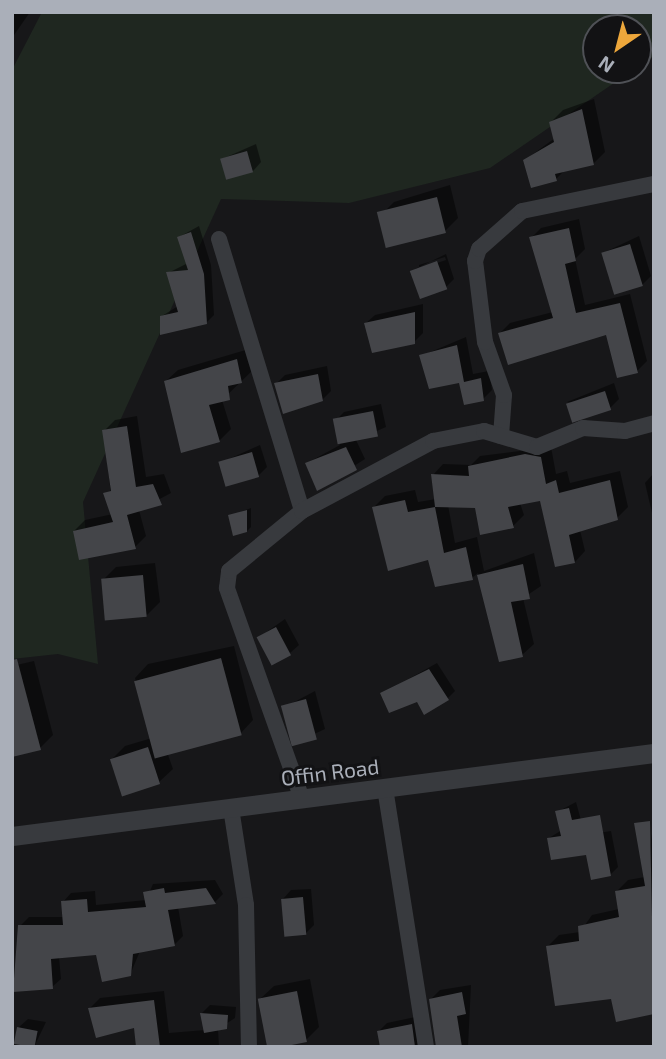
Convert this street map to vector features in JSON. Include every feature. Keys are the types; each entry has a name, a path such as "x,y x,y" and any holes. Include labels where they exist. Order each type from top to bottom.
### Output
{"street":[{"path":"501,436 504,395 485,342 475,261 479,249 522,211 654,184"},
{"path":"219,239 302,511"},
{"path":"302,799 225,576 302,511 433,441 484,432 537,447 583,428 625,431 654,423"},
{"name":"Offin Road","path":"12,836 654,753"},
{"path":"385,788 426,1047"},
{"path":"231,808 246,896 249,1047"}],"shaded area":[{"path":"42,12 654,12 652,57 652,14 582,14 582,84 613,84 490,168 349,203 221,199 83,502 98,664 58,654 12,659 12,70"}],"building":[{"path":"582,109 594,165 555,174 557,181 531,188 523,160 554,142 549,122"},
{"path":"247,151 253,172 226,180 220,159"},
{"path":"437,197 446,233 386,248 377,212"},
{"path":"569,228 576,261 565,264 576,313 620,303 638,373 617,378 606,335 508,365 498,333 553,318 529,237"},
{"path":"191,232 204,274 207,324 160,335 160,316 178,312 166,272 188,270 177,237"},
{"path":"630,244 643,286 614,295 601,253"},
{"path":"437,261 447,289 420,299 410,271"},
{"path":"415,312 415,344 372,353 364,323"},
{"path":"457,345 464,382 481,378 484,401 464,405 459,383 429,389 419,355"},
{"path":"237,359 242,383 228,386 230,400 209,405 220,442 181,453 164,381"},
{"path":"318,374 323,401 283,414 274,383"},
{"path":"605,391 611,410 572,423 566,404"},
{"path":"373,411 378,437 338,444 333,419"},
{"path":"127,426 136,487 153,484 162,505 127,515 136,549 79,560 73,531 113,522 103,493 111,491 102,430"},
{"path":"346,447 357,470 317,491 305,463"},
{"path":"252,452 259,477 226,487 218,462"},
{"path":"525,454 541,457 546,484 556,480 559,493 610,480 618,520 569,535 575,563 555,567 540,501 508,507 514,528 480,535 475,508 435,507 431,474 469,476 468,466"},
{"path":"405,500 408,512 435,507 444,553 466,547 473,580 435,587 428,560 388,571 372,507"},
{"path":"247,510 247,532 233,536 228,515"},
{"path":"523,564 530,599 511,602 523,657 499,662 477,575"},
{"path":"143,575 147,617 105,621 101,579"},
{"path":"276,627 291,655 272,666 257,637"},
{"path":"221,658 242,735 155,759 134,681"},
{"path":"17,659 41,750 12,757 12,660"},
{"path":"429,669 449,700 424,715 417,702 389,713 380,693"},
{"path":"306,699 317,740 292,746 281,706"},
{"path":"148,747 160,784 122,796 110,759"},
{"path":"569,808 572,820 600,815 611,876 591,880 586,855 551,860 547,838 561,836 555,811"},
{"path":"650,821 654,1014 616,1022 611,999 555,1006 546,946 579,941 578,926 619,917 615,891 645,886 634,823"},
{"path":"164,888 165,893 206,888 216,904 168,910 175,946 133,954 131,976 102,982 96,955 51,959 53,989 13,992 18,925 63,925 61,901 87,899 88,912 146,907 143,892"},
{"path":"303,897 306,935 284,937 281,899"},
{"path":"297,991 307,1042 267,1047 258,999"},
{"path":"462,992 466,1014 457,1016 462,1047 436,1047 429,999"},
{"path":"154,1000 160,1047 136,1047 134,1028 96,1038 88,1008"},
{"path":"200,1013 228,1015 227,1029 204,1033"},
{"path":"412,1024 415,1047 380,1047 377,1031"},
{"path":"17,1027 38,1031 35,1047 14,1044"}]}
